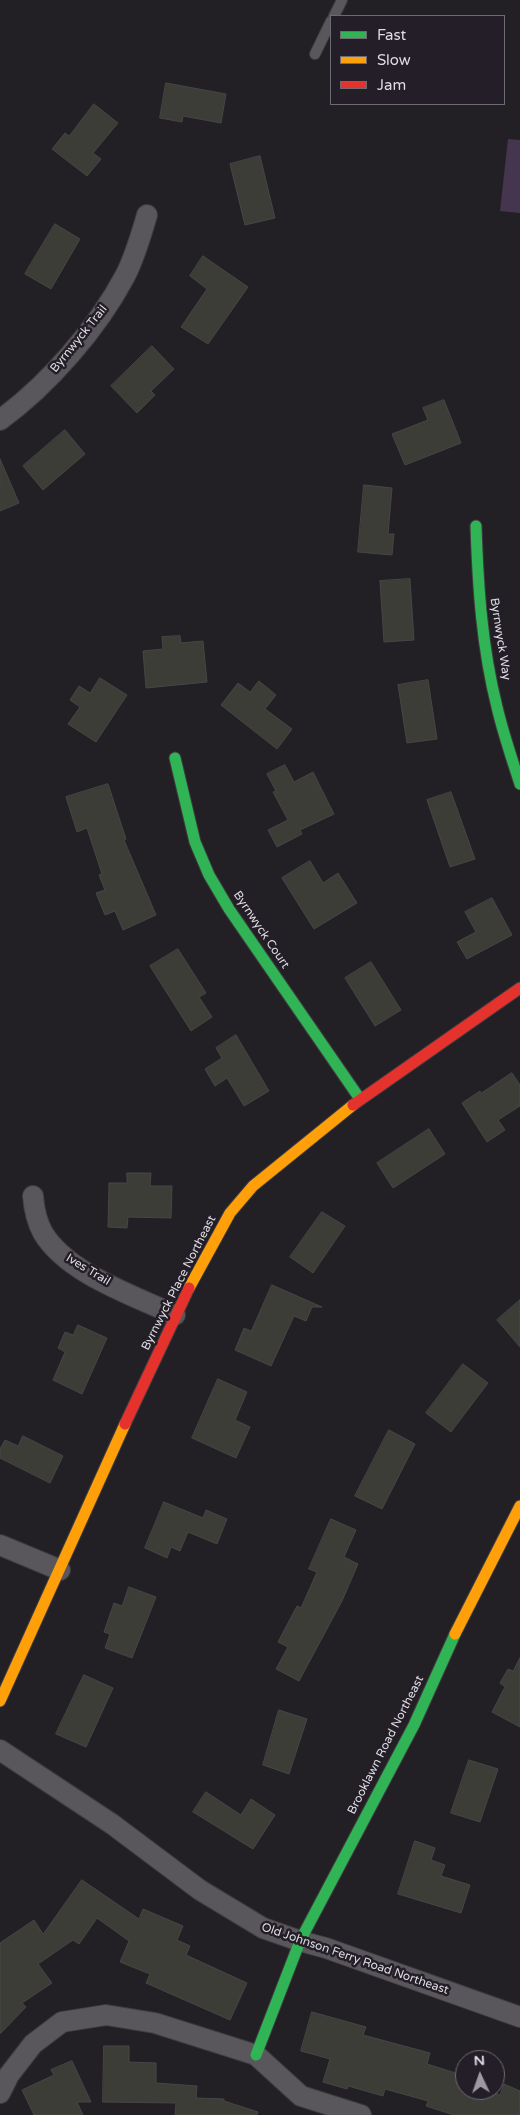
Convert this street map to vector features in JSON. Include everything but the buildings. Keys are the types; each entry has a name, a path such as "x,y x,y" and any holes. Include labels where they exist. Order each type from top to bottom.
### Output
{"street":[{"name":"Byrnwyck Trail","path":"0,420 56,369 99,318 125,276 146,215"},
{"name":"Byrnwyck Way","path":"476,526 478,584 488,656 498,707 520,784"},
{"name":"Byrnwyck Court","path":"175,758 195,842 208,875 229,910 360,1099"},
{"name":"Byrnwyck Place Northeast","path":"0,1701 175,1315 211,1244 230,1213 253,1186 360,1099 520,988"},
{"name":"Ives Trail","path":"33,1196 35,1212 43,1232 68,1260 97,1278 175,1315"},
{"name":"Brooklawn Road Northeast","path":"256,2055 300,1941 414,1725 458,1628 520,1506"},
{"path":"0,1545 60,1570"},
{"name":"Old Johnson Ferry Road Northeast","path":"0,1750 112,1824 200,1890 264,1928 520,2017"},
{"path":"0,2093 9,2075 33,2044 62,2022 106,2015 156,2024 256,2055 301,2096 361,2115"}],"lane":[{"path":"334,15 342,0"},
{"path":"315,54 330,24"}],"shaded area":[{"path":"508,139 520,140 520,213 500,211"}],"traffic: fast":[{"path":"476,526 484,640 499,717 520,784"},
{"path":"175,758 195,842 209,875 229,909 360,1099"},
{"path":"256,2055 300,1941 414,1725 455,1634"}],"traffic: slow":[{"path":"189,1288 230,1213 253,1186 353,1105"},
{"path":"0,1701 125,1424"},
{"path":"455,1634 520,1506"}],"traffic: jam":[{"path":"353,1105 520,988"},
{"path":"125,1424 189,1288"}]}
